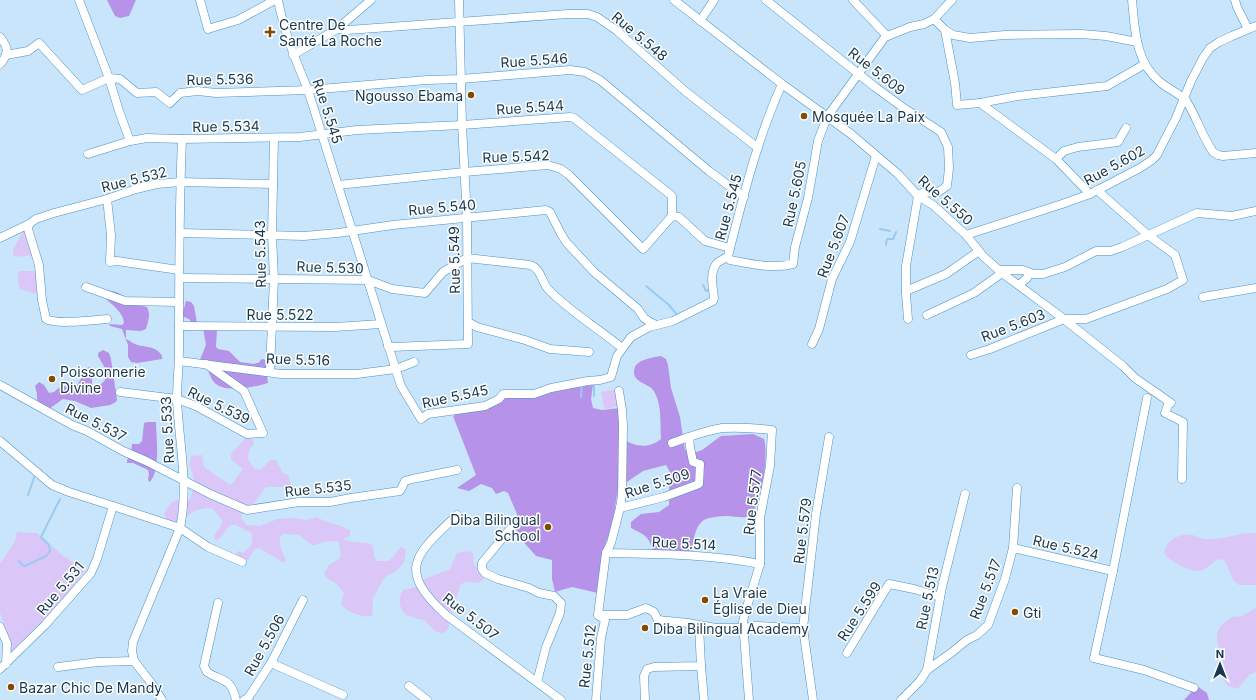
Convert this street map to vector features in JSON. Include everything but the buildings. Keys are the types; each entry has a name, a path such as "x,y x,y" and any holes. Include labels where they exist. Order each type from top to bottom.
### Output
{"street":[{"path":"79,0 109,78 130,140"},
{"path":"200,0 208,29 238,20 277,0"},
{"name":"Rue 5.545","path":"277,0 293,55 308,90 368,280 380,324 401,386 421,419 428,414 484,406 499,399 503,394 534,394 551,388 612,377 617,356 631,337 648,327 673,321 713,301 712,278 714,271 718,263 728,256 758,148 782,84"},
{"path":"293,55 337,29 371,0"},
{"name":"Rue 5.549","path":"388,346 468,344 466,218 459,0"},
{"name":"Rue 5.550","path":"674,0 782,84 827,116 898,174 918,196 933,206 966,235 979,251 1000,271 1123,366 1135,378 1171,403 1168,405 1165,413 1182,422 1182,479"},
{"path":"700,21 714,0"},
{"name":"Rue 5.609","path":"766,0 875,87 941,132 948,147 949,168 947,186 938,192 922,193 918,196"},
{"path":"854,0 887,36 910,27 924,24 934,19 952,0"},
{"path":"1132,0 1137,42 1140,54 1145,64 1151,74 1159,82 1184,99 1215,154 1223,156 1256,153"},
{"path":"1235,0 1237,7 1252,28"},
{"name":"Rue 5.548","path":"337,29 348,30 460,21 588,14 596,17 616,30 685,91 758,148"},
{"path":"934,19 945,30 953,35 970,38 1005,35 1080,34 1106,36 1137,42"},
{"name":"Rue 5.602","path":"966,235 1062,204 1093,192 1140,168 1152,160 1162,145 1176,118 1203,58 1210,48 1219,42 1252,28"},
{"path":"945,30 958,105 980,103 1018,96 1107,86 1145,64"},
{"name":"Rue 5.605","path":"728,256 730,260 755,265 781,267 793,264 795,247 808,198 818,141 827,116 880,43 887,36"},
{"path":"0,37 6,45 6,55 0,64"},
{"path":"6,55 28,51 39,44 82,90 109,78"},
{"name":"Rue 5.546","path":"308,90 570,70 586,72 600,80 709,171 744,197"},
{"name":"Rue 5.536","path":"109,78 120,79 137,93 156,92 170,102 180,93 308,90"},
{"path":"980,103 1056,159 1093,192 1148,235"},
{"name":"Rue 5.544","path":"322,135 356,130 462,125 564,117 574,118 672,196 672,216"},
{"path":"1056,159 1064,151 1078,147 1118,142 1126,128"},
{"name":"Rue 5.534","path":"88,154 130,140 147,138 274,138 322,135"},
{"name":"Rue 5.543","path":"270,369 274,279 272,236 274,138"},
{"name":"Rue 5.533","path":"134,661 132,651 133,642 180,528 184,513 177,399 179,361 180,182 182,139"},
{"name":"Rue 5.607","path":"812,344 819,329 832,279 850,242 876,156"},
{"name":"Rue 5.542","path":"338,185 548,165 562,169 569,174 643,249 672,216"},
{"name":"Rue 5.532","path":"0,238 36,219 157,184 180,182 273,184"},
{"path":"908,319 906,266 918,196"},
{"name":"Rue 5.530","path":"107,199 111,235 110,262 117,261 179,274 274,279 368,280 392,289 425,293 443,272 467,258"},
{"name":"Rue 5.540","path":"180,233 304,236 546,210 550,212 566,242 594,272 638,309 644,318 656,325"},
{"path":"927,315 974,293 1000,271 1023,270 1028,273 1040,274 1055,270 1096,251 1111,251 1197,213 1232,216 1256,211"},
{"path":"672,216 679,217 705,241 730,248"},
{"path":"29,224 28,228 39,265 42,300 46,319 53,321 107,319"},
{"name":"Rue 5.603","path":"970,354 990,349 1064,320 1086,319 1167,289 1183,280 1175,255 1148,235"},
{"path":"906,291 946,274 979,251"},
{"path":"467,258 534,266 548,289 585,321 622,348"},
{"path":"1019,285 1027,278 1028,273"},
{"path":"86,287 126,301 179,302"},
{"path":"1203,297 1256,288"},
{"path":"468,322 477,327 525,340 550,349 589,352"},
{"name":"Rue 5.522","path":"179,326 335,327 380,324"},
{"name":"Rue 5.516","path":"179,361 281,374 357,374 396,369 414,362"},
{"name":"Rue 5.539","path":"120,392 177,399 196,406 247,434 263,433 244,391 206,364"},
{"name":"Rue 5.537","path":"0,385 72,425 183,479"},
{"path":"598,615 606,553 611,543 620,508 623,459 622,410 619,391"},
{"path":"1147,398 1113,571 1094,658 1144,670 1194,688"},
{"name":"Rue 5.577","path":"672,443 722,428 741,427 772,430 770,466 760,518 760,564 743,622 749,700"},
{"name":"Rue 5.509","path":"620,508 664,497 699,484 700,464 693,462 689,437"},
{"name":"Rue 5.579","path":"813,700 803,628 816,514 829,437"},
{"path":"0,441 52,484 69,492 180,528 208,546 242,562"},
{"name":"Rue 5.535","path":"183,479 233,505 247,510 299,502 330,502 400,491 405,481 457,470"},
{"name":"Rue 5.517","path":"927,670 988,625 1005,579 1013,548 1017,488"},
{"name":"Rue 5.513","path":"901,700 920,681 927,670 940,597 965,494"},
{"name":"Rue 5.531","path":"3,666 45,625 91,573 97,559 113,506"},
{"name":"Rue 5.507","path":"456,515 429,541 418,559 415,568 418,582 432,602 446,615 561,700"},
{"path":"510,529 482,563 482,569 485,573 498,579 529,588 539,593 554,596 561,603 560,613 546,648 537,682"},
{"name":"Rue 5.524","path":"1013,548 1113,571"},
{"name":"Rue 5.514","path":"606,553 708,557 741,560 760,564"},
{"name":"Rue 5.599","path":"847,653 889,584 914,589 940,597"},
{"name":"Rue 5.506","path":"248,699 271,663 303,600"},
{"path":"218,603 204,666 206,672 226,680 232,689 236,700"},
{"name":"Rue 5.512","path":"598,615 627,615 646,608 654,612 658,620 688,623 699,626 716,628 779,626 803,628"},
{"name":"Rue 5.512","path":"596,700 601,638 605,620 598,615"},
{"path":"699,626 700,666 704,700"},
{"path":"0,627 7,643 3,666"},
{"path":"58,667 98,662 134,661 152,684 162,700"},
{"path":"271,663 343,695"},
{"path":"646,700 644,676 647,669 654,667 700,666"},
{"path":"409,686 426,700"}],"shaded area":[{"path":"107,0 136,0 129,16 120,18 115,16"},
{"path":"24,230 32,236 35,241 36,250 42,264 42,278 39,295 20,289 19,285 19,271 35,271 37,265 37,261 33,256 13,256 13,250"},
{"path":"107,290 117,292 135,304 147,307 149,315 146,329 141,331 126,330 126,339 135,344 157,350 160,352 162,359 137,363 131,362 128,357 128,345 122,329 110,326 109,324 122,325 124,320 115,307 106,299 105,296"},
{"path":"186,301 191,302 194,306 197,323 217,329 216,347 218,349 229,351 240,362 254,364 260,362 260,360 265,360 268,383 248,388 232,389 219,386 214,382 205,366 199,362 206,345 203,328 192,324 189,319 182,316"},
{"path":"103,350 109,353 111,359 117,400 116,402 110,405 91,408 75,401 63,399 49,409 37,400 35,386 39,382 44,385 49,393 54,392 61,386 75,389 87,368 90,367 92,369 92,384 101,384 105,380 105,368 98,356 98,353"},
{"path":"661,356 666,359 668,365 671,388 680,417 685,450 697,452 721,436 753,434 764,439 766,457 765,469 760,494 756,505 752,513 746,517 719,516 708,518 702,522 699,525 695,535 692,555 653,552 648,539 640,532 631,528 631,522 641,514 659,512 669,505 669,486 671,474 666,465 643,471 618,488 612,527 604,548 598,593 572,587 555,592 552,579 552,560 536,556 520,538 515,527 517,514 508,493 504,491 496,494 492,488 481,484 469,491 457,488 476,475 453,416 462,411 492,406 507,397 593,385 591,399 593,408 602,410 620,408 624,439 633,444 643,446 653,444 661,439 659,404 653,390 640,382 635,376 634,372 637,364 640,362"},
{"path":"618,389 621,406 604,409 601,392"},
{"path":"156,422 157,462 156,470 150,482 148,480 148,470 133,463 127,463 131,453 132,444 139,444 142,441 144,423"},
{"path":"246,438 252,438 254,444 249,450 248,459 254,468 260,470 270,460 276,460 283,473 288,475 291,484 290,487 266,487 253,505 241,515 241,518 247,525 260,526 277,519 293,518 307,520 316,517 350,530 350,536 343,539 373,545 374,556 377,561 389,561 401,547 406,550 404,562 396,571 385,577 373,598 372,616 355,614 347,610 341,604 344,593 337,584 327,578 324,573 329,565 340,558 341,553 338,541 312,545 299,535 284,534 281,535 280,545 286,560 284,563 259,548 254,550 248,560 242,560 236,554 238,551 243,553 250,547 252,542 251,533 236,525 230,525 216,541 214,536 221,526 222,520 213,509 208,508 199,510 190,514 178,523 168,522 164,514 169,505 177,500 190,499 192,495 194,482 189,465 191,456 202,455 204,467 229,484 232,484 243,469 231,459 231,454"},
{"path":"17,532 37,533 62,555 85,570 60,603 10,653 7,632 0,613 0,564 15,541"},
{"path":"1256,533 1256,585 1239,585 1234,581 1224,560 1218,559 1207,568 1198,571 1187,569 1171,560 1164,553 1167,544 1170,541 1182,535 1192,535 1203,539 1213,539"},
{"path":"468,551 473,553 474,564 482,573 484,579 479,583 467,582 461,584 453,606 448,629 444,633 435,631 425,620 409,616 403,611 400,604 400,597 403,590 420,586 422,580 450,569 457,553"},
{"path":"1256,608 1256,672 1249,675 1238,689 1228,686 1222,678 1224,669 1223,660 1218,645 1218,630 1224,623 1234,616 1240,617"},
{"path":"1197,686 1207,693 1209,700 1184,700"}],"waterway":[{"path":"880,229 890,231"},
{"path":"886,245 887,239 893,239 896,232"},
{"path":"703,285 706,291 710,290"},
{"path":"646,286 669,305 678,316"},
{"path":"581,397 582,384"},
{"path":"594,384 594,396"},
{"path":"28,495 35,475"},
{"path":"19,561 23,566 25,566 46,556 50,551 49,545 41,537 60,499"}],"place":[{"name":"Centre De Santé La Roche","path":"270,32"},
{"name":"Ngousso Ebama","path":"471,95"},
{"name":"Mosquée La Paix","path":"804,116"},
{"name":"Poissonnerie Divine","path":"52,379"},
{"name":"Diba Bilingual School","path":"548,527"},
{"name":"La Vraie Église de Dieu","path":"705,600"},
{"name":"Gti","path":"1015,612"},
{"name":"Diba Bilingual Academy","path":"645,628"},
{"name":"Bazar Chic De Mandy","path":"11,687"}]}
